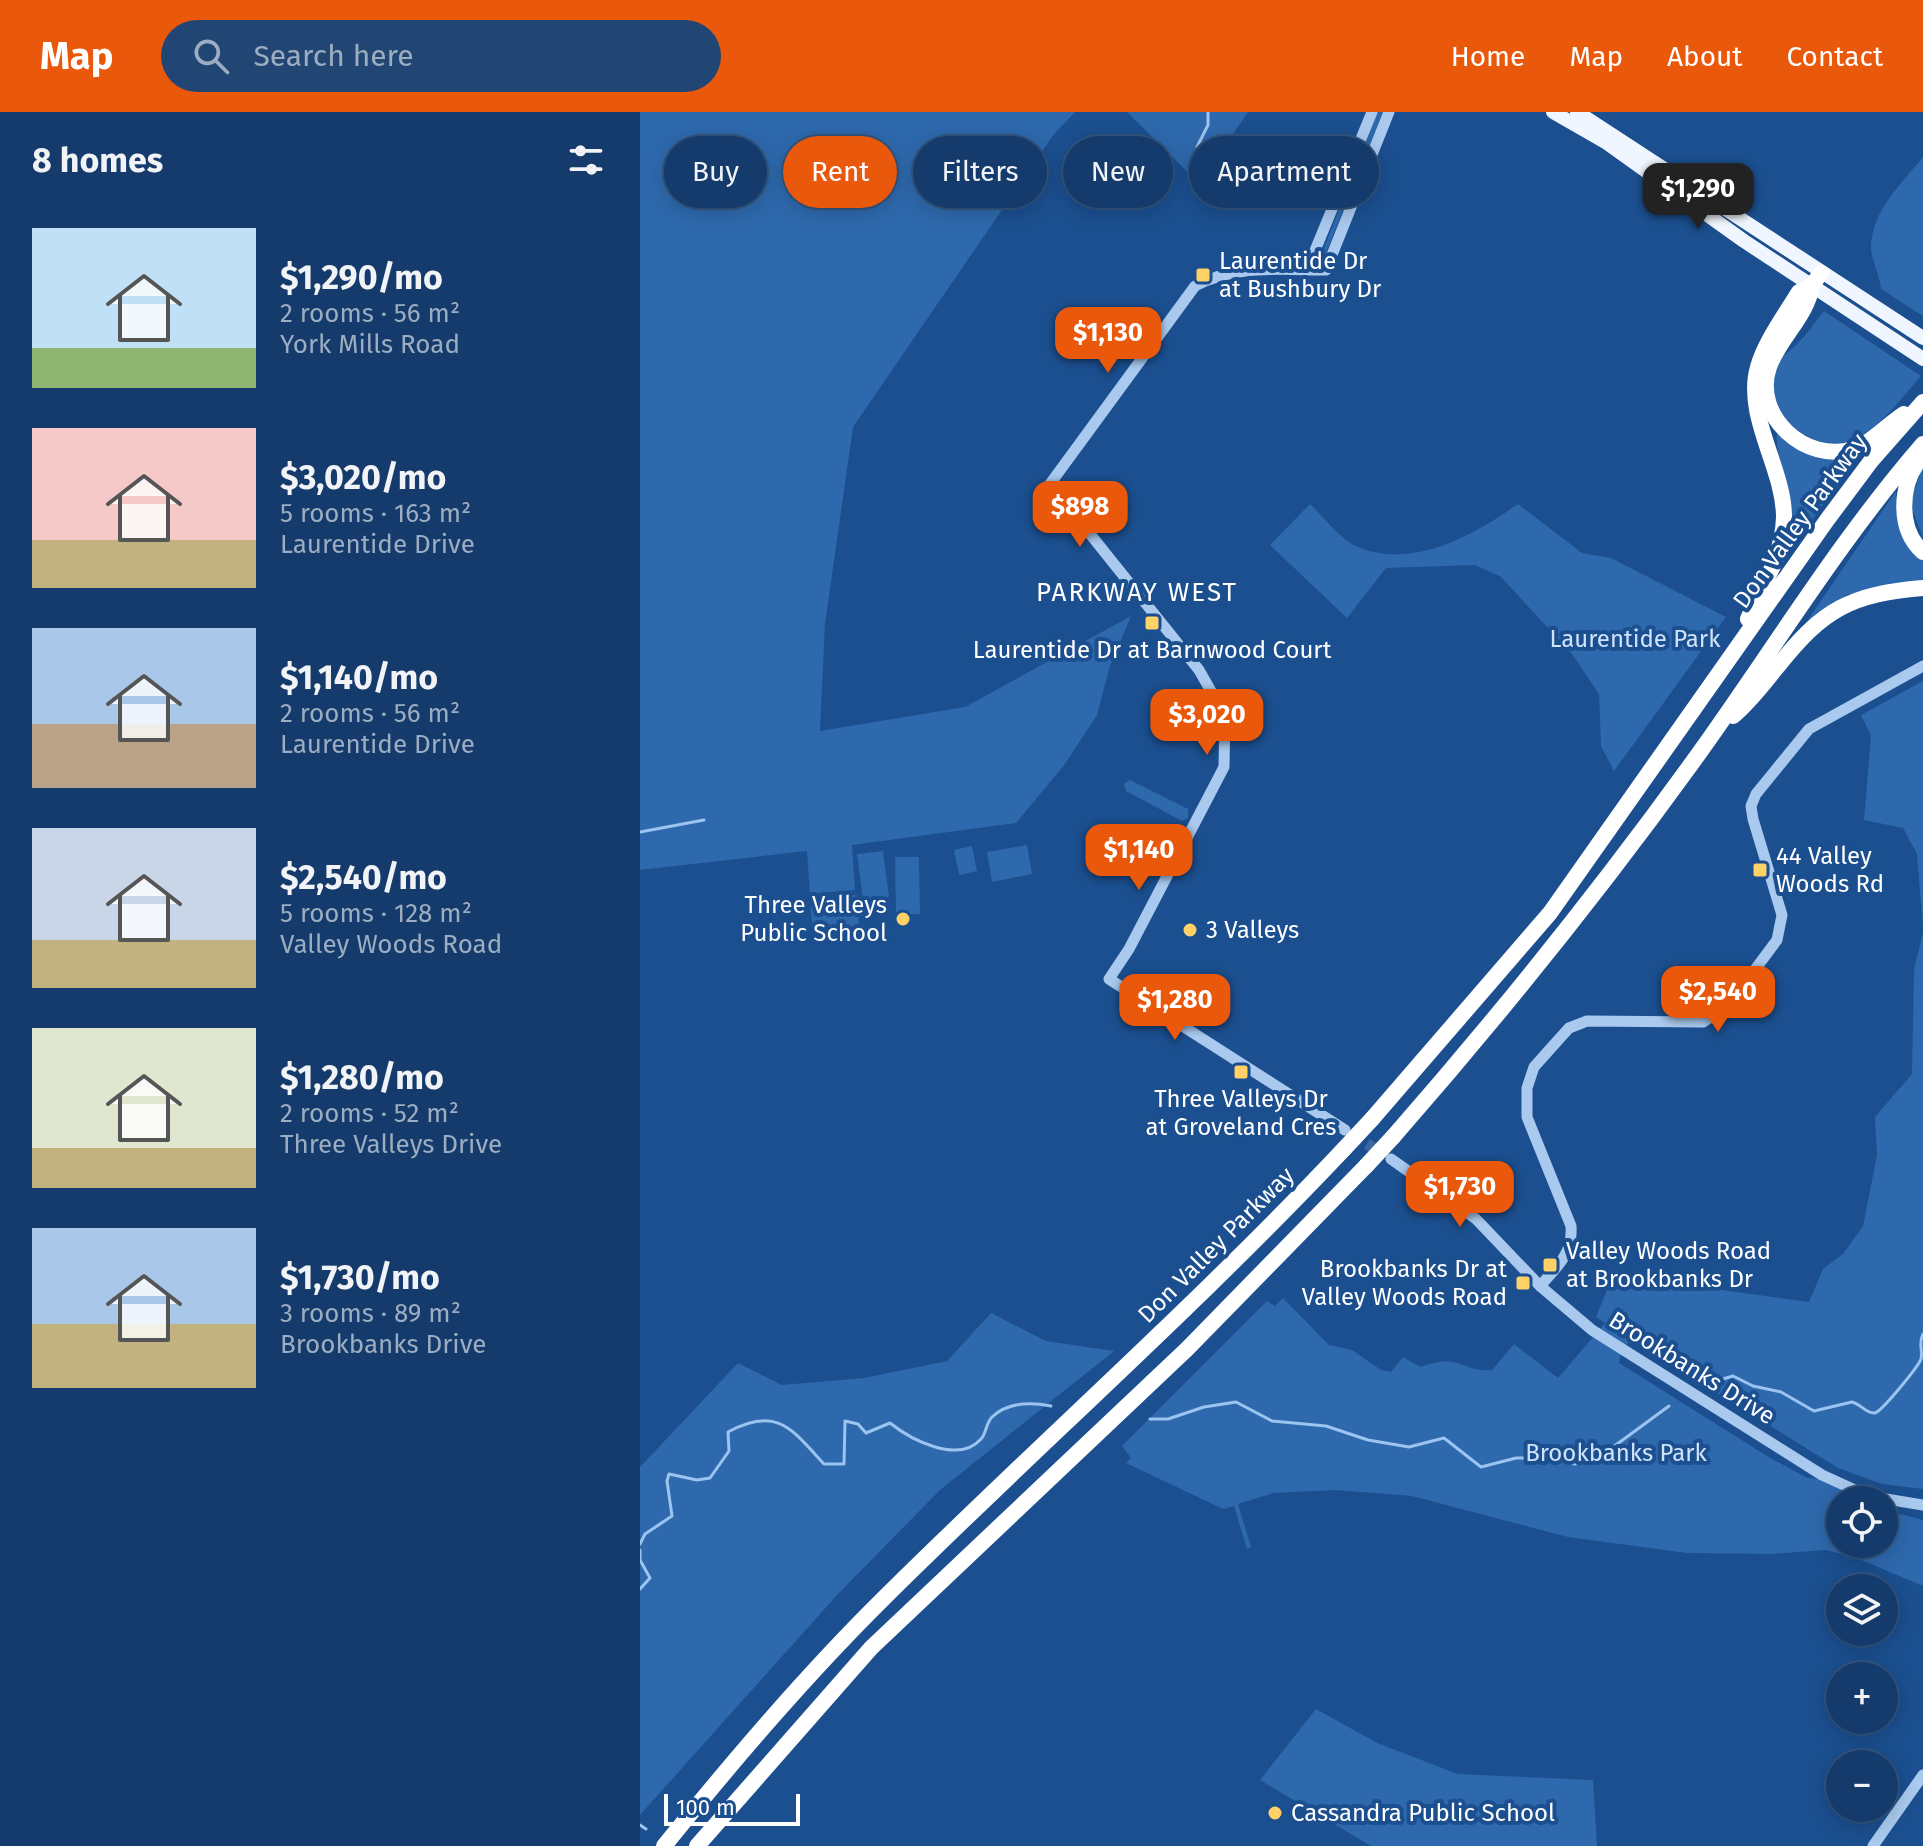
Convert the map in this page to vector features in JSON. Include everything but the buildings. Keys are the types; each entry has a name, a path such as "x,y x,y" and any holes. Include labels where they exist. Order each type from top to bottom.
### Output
{"highway":[{"path":"1816,279 1810,299 1768,369 1767,394 1776,420 1796,441 1819,451 1838,452 1855,448 1876,437 1923,402"},
{"path":"1731,657 1776,563 1782,537 1783,499 1757,403 1758,367 1799,292 1816,279"},
{"name":"Don Valley Parkway","path":"664,1846 782,1706 883,1599 1161,1336 1372,1119 1550,913 1871,461 1923,402"},
{"name":"Don Valley Parkway","path":"697,1846 871,1648 1187,1349 1393,1137 1571,928 1716,730 1856,529 1923,444"},
{"path":"1923,455 1904,495 1906,525 1923,552"},
{"path":"1716,730 1748,704 1812,625 1830,611 1867,595 1923,588"}],"main road":[{"path":"1553,112 1607,143 1816,279 1923,338"},
{"path":"1577,112 1816,279 1923,359"}],"street":[{"path":"1307,270 1372,112"},
{"path":"1345,1130 1109,979 1129,949 1224,767 1225,716 1199,670 1050,484 1195,286 1213,276 1236,270 1326,270 1389,112"},
{"path":"1540,1286 1567,1255 1572,1242 1571,1226 1527,1117 1527,1088 1534,1067 1569,1028 1587,1021 1703,1022 1727,1007 1777,940 1782,915 1753,819 1751,806 1756,794 1809,729 1923,666"},
{"name":"Brookbanks Drive","path":"1391,1159 1476,1219 1540,1286 1592,1330 1810,1468 1868,1496 1923,1505"},
{"path":"1873,1846 1923,1775"}],"green space":[{"path":"640,112 1075,112 1047,144 1047,136 913,136 913,208 1003,208 853,427 825,624 820,731 965,707 1131,616 1110,666 1097,715 1065,764 1016,823 852,845 855,890 810,894 807,851 640,870"},
{"path":"1127,112 1248,112 1233,136 1189,136 1189,173 1173,158 1173,136 1151,136"},
{"path":"1377,112 1383,112 1373,136 1368,136"},
{"path":"1923,157 1923,316 1881,289 1871,247 1882,209"},
{"path":"1340,208 1344,208 1324,258 1320,258"},
{"path":"1824,311 1921,376 1870,430 1849,441 1833,443 1801,433 1778,408 1772,392 1772,376 1779,360 1801,340"},
{"path":"1777,434 1814,456 1833,458 1857,455 1782,564 1791,520"},
{"path":"1923,466 1923,538 1910,503"},
{"path":"1896,491 1905,537 1923,559 1923,582 1846,595 1805,624"},
{"name":"Laurentide Park","path":"1310,504 1350,543 1377,553 1398,554 1420,552 1462,538 1518,504 1582,553 1611,558 1726,617 1614,771 1601,746 1599,694 1572,654 1501,577 1475,565 1386,568 1347,618 1270,545"},
{"path":"1923,681 1923,928 1917,854 1903,828 1864,820 1871,736 1861,715"},
{"path":"1130,780 1188,809 1188,818 1182,821 1126,791 1124,784"},
{"path":"1027,845 1032,874 992,882 987,852"},
{"path":"972,846 977,871 959,875 954,850"},
{"path":"883,851 889,897 863,900 857,854"},
{"path":"895,857 919,857 920,914 896,915"},
{"path":"857,895 859,930 813,933 810,899"},
{"name":"Brookbanks Park","path":"1923,932 1923,1489 1882,1484 1838,1468 1632,1340 1622,1349 1619,1363 1767,1456 1807,1478 1824,1479 1837,1486 1826,1486 1826,1550 1771,1554 1687,1553 1568,1537 1412,1496 1334,1490 1274,1493 1238,1504 1251,1547 1247,1549 1234,1506 1223,1509 1126,1463 1131,1458 1122,1446 1267,1301 1275,1306 1283,1298 1329,1345 1352,1350 1381,1370 1391,1372 1403,1357 1420,1367 1444,1361 1492,1370 1514,1344 1558,1378 1605,1323 1596,1317 1613,1275 1809,1302 1823,1269 1843,1254 1863,1226 1877,1155 1875,1117 1912,1074 1914,970"},
{"path":"991,1313 1046,1341 1114,1351 940,1490 838,1594 640,1815 640,1467 738,1363 782,1385 864,1378 947,1361"},
{"path":"1898,1514 1923,1520 1923,1586 1856,1558 1898,1558"},
{"path":"1316,1709 1377,1743 1458,1774 1593,1780 1597,1846 1371,1846 1260,1780"}],"waterway":[{"path":"1202,136 1208,125 1208,112"},
{"path":"640,832 704,820"},
{"path":"1713,1382 1733,1376 1753,1386 1781,1392 1814,1411 1852,1402 1875,1413 1918,1364 1923,1334"},
{"path":"1150,1419 1168,1419 1204,1407 1236,1402 1272,1421 1326,1426 1368,1440 1409,1447 1444,1438 1481,1467 1516,1458 1555,1458 1575,1464 1609,1450 1669,1406"},
{"path":"640,1544 645,1534 672,1516 667,1481 669,1474 697,1480 710,1478 729,1451 728,1432 745,1424 771,1421 782,1425 802,1440 824,1464 844,1464 845,1421 858,1424 866,1433 890,1423 934,1447 960,1450 981,1439 990,1419 1005,1408 1028,1404 1051,1406"},
{"path":"640,1550 640,1560 650,1578 640,1589"},
{"path":"640,1825 646,1829"}],"tunnel":[{"path":"1353,1135 1385,1155"}],"place":[{"name":"Laurentide Dr at Bushbury Dr","path":"1203,275"},
{"name":"Laurentide Dr at Barnwood Court","path":"1152,623"},
{"name":"44 Valley Woods Rd","path":"1760,870"},
{"name":"Three Valleys Public School","path":"903,919"},
{"name":"3 Valleys","path":"1190,930"},
{"name":"Three Valleys Dr at Groveland Cres","path":"1241,1072"},
{"name":"Valley Woods Road at Brookbanks Dr","path":"1550,1265"},
{"name":"Brookbanks Dr at Valley Woods Road","path":"1523,1283"},
{"name":"Cassandra Public School","path":"1275,1813"}],"district":[{"name":"PARKWAY WEST","path":"1137,592"}]}
